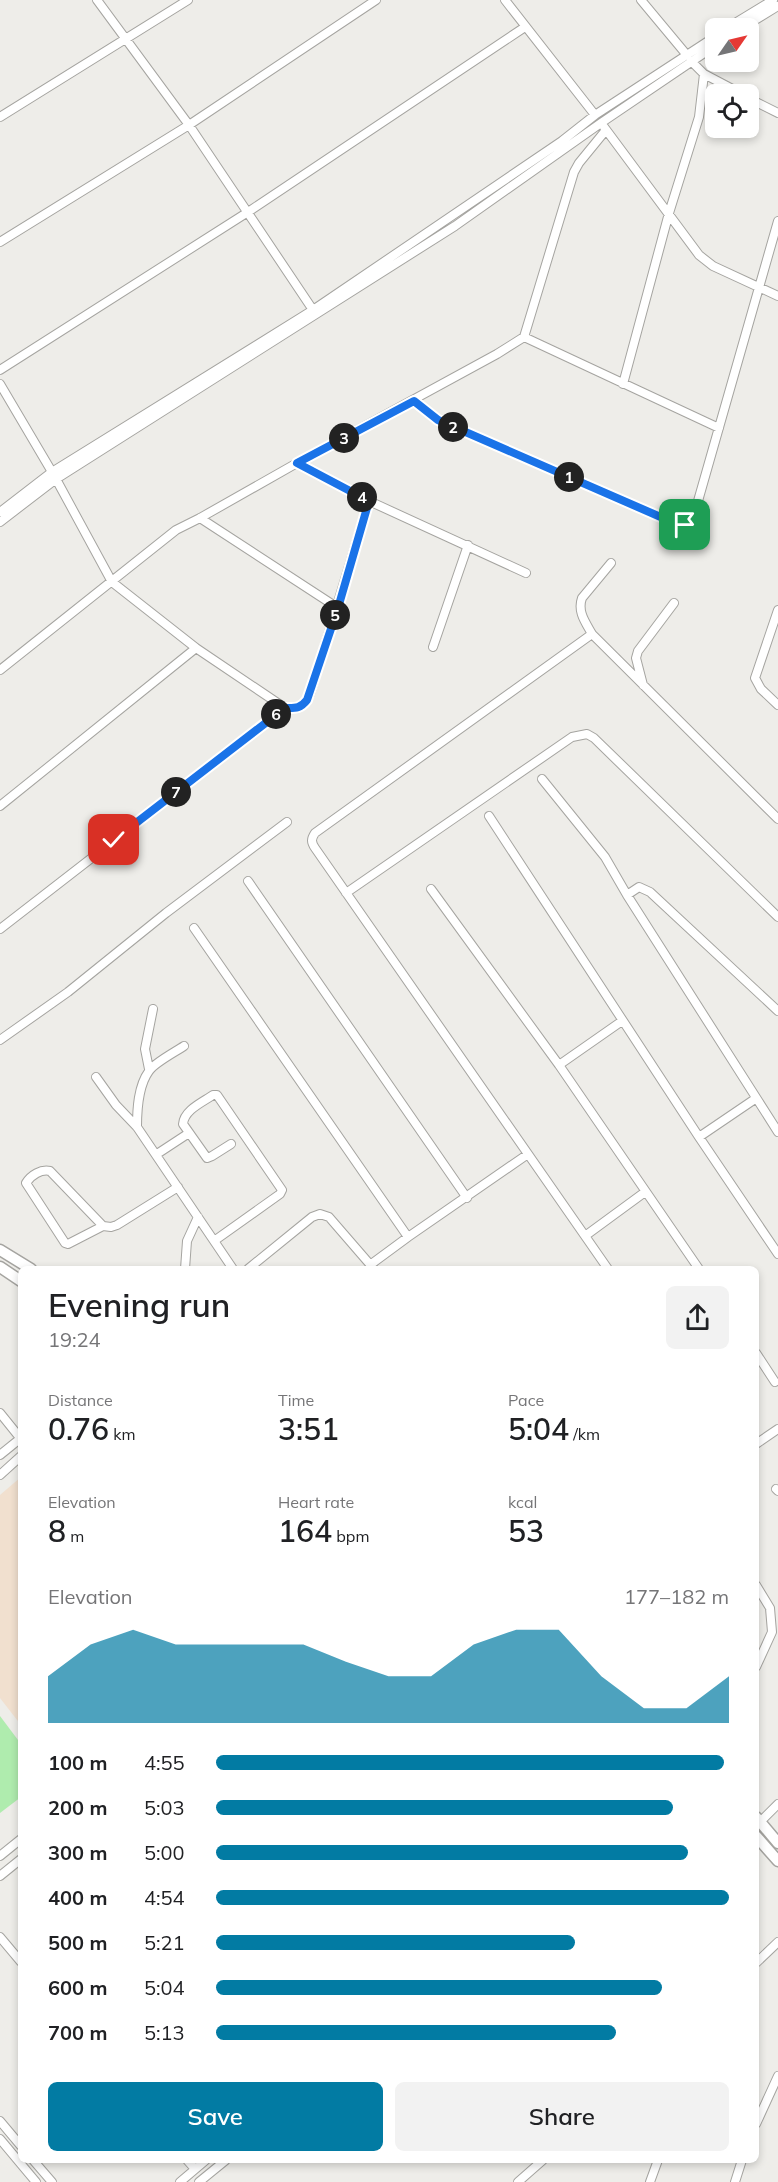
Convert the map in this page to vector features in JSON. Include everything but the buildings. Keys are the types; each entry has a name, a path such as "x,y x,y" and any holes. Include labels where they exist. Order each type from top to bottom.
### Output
{"main road":[{"path":"0,1250 26,1266"},
{"path":"0,1267 18,1279"},
{"path":"759,1821 778,1843"},
{"path":"759,1840 778,1862"}],"street":[{"path":"97,0 189,125 313,310"},
{"path":"0,117 188,0"},
{"path":"0,242 189,125 376,0"},
{"path":"505,0 595,115"},
{"path":"641,0 704,74 723,84"},
{"path":"743,18 773,0"},
{"path":"758,18 778,6"},
{"path":"0,370 248,212 525,27"},
{"path":"0,512 313,310 562,141 595,115 705,49"},
{"path":"0,522 54,476 465,220 604,126 689,58"},
{"path":"623,384 669,213 699,117 704,74"},
{"path":"759,104 778,114"},
{"path":"604,126 694,249 706,261 778,296"},
{"path":"0,670 112,582 167,535 414,401 524,338 574,172 604,126"},
{"path":"414,401 438,420 679,525 685,525 694,515 777,226"},
{"path":"412,243 417,250"},
{"path":"524,338 719,428"},
{"path":"0,384 112,582 196,648 285,708 302,706 307,700 338,608 369,501"},
{"path":"297,463 369,501 526,573"},
{"path":"200,518 338,608"},
{"path":"433,647 468,545"},
{"path":"611,563 582,598 580,604 580,610 592,634 778,819"},
{"path":"643,686 636,657 638,651 674,603"},
{"path":"778,610 755,678 761,689 778,705"},
{"path":"592,634 315,833 312,842 606,1266"},
{"path":"0,806 196,648"},
{"path":"0,928 285,708"},
{"path":"346,893 572,737 587,734 594,738 778,917"},
{"path":"542,779 605,857 755,1099 778,1132"},
{"path":"489,816 622,1021 778,1254"},
{"path":"0,1040 68,992 166,913 287,822"},
{"path":"248,880 467,1198"},
{"path":"627,895 639,887 650,892 778,1011"},
{"path":"431,889 559,1065 697,1266"},
{"path":"194,928 408,1237"},
{"path":"150,1069 145,1049 153,1009"},
{"path":"559,1065 622,1021"},
{"path":"137,1126 137,1108 142,1086 150,1069 184,1046"},
{"path":"96,1077 157,1154 231,1266"},
{"path":"214,1241 280,1194 282,1190 217,1095 213,1095 186,1114 183,1124 207,1158 231,1144"},
{"path":"699,1137 755,1099"},
{"path":"157,1154 189,1133"},
{"path":"373,1266 408,1237 528,1154"},
{"path":"103,1226 50,1171 36,1173 26,1183 65,1243 71,1244 103,1226 117,1225 178,1187"},
{"path":"585,1236 645,1192"},
{"path":"252,1266 312,1217 320,1214 329,1217 371,1266"},
{"path":"185,1266 187,1241 198,1217"},
{"path":"759,1358 775,1382"},
{"path":"0,1413 18,1435"},
{"path":"759,1442 778,1429"},
{"path":"0,1455 18,1441"},
{"path":"0,1475 18,1459"},
{"path":"759,1590 770,1608 772,1632 759,1660"},
{"path":"759,1819 778,1804"},
{"path":"0,1856 18,1841"},
{"path":"0,1876 18,1861"},
{"path":"0,1937 18,1958"},
{"path":"759,1960 778,1942"},
{"path":"759,2117 778,2076"},
{"path":"0,2121 18,2142"},
{"path":"0,2140 18,2161"},
{"path":"20,2163 36,2182"},
{"path":"36,2163 52,2182"},
{"path":"190,2163 195,2169"},
{"path":"180,2182 202,2163"},
{"path":"199,2182 222,2163"},
{"path":"518,2182 540,2163"},
{"path":"650,2182 657,2163"},
{"path":"735,2182 741,2163"}],"shaded area":[{"path":"18,1480 18,1721 0,1698 0,1495"}],"green space":[{"path":"0,1716 18,1740 18,1799 0,1813"}],"route":[{"path":"114,840 285,708 302,706 310,694 369,501 297,463 414,401 426,413 450,426 679,525 685,525"}]}
